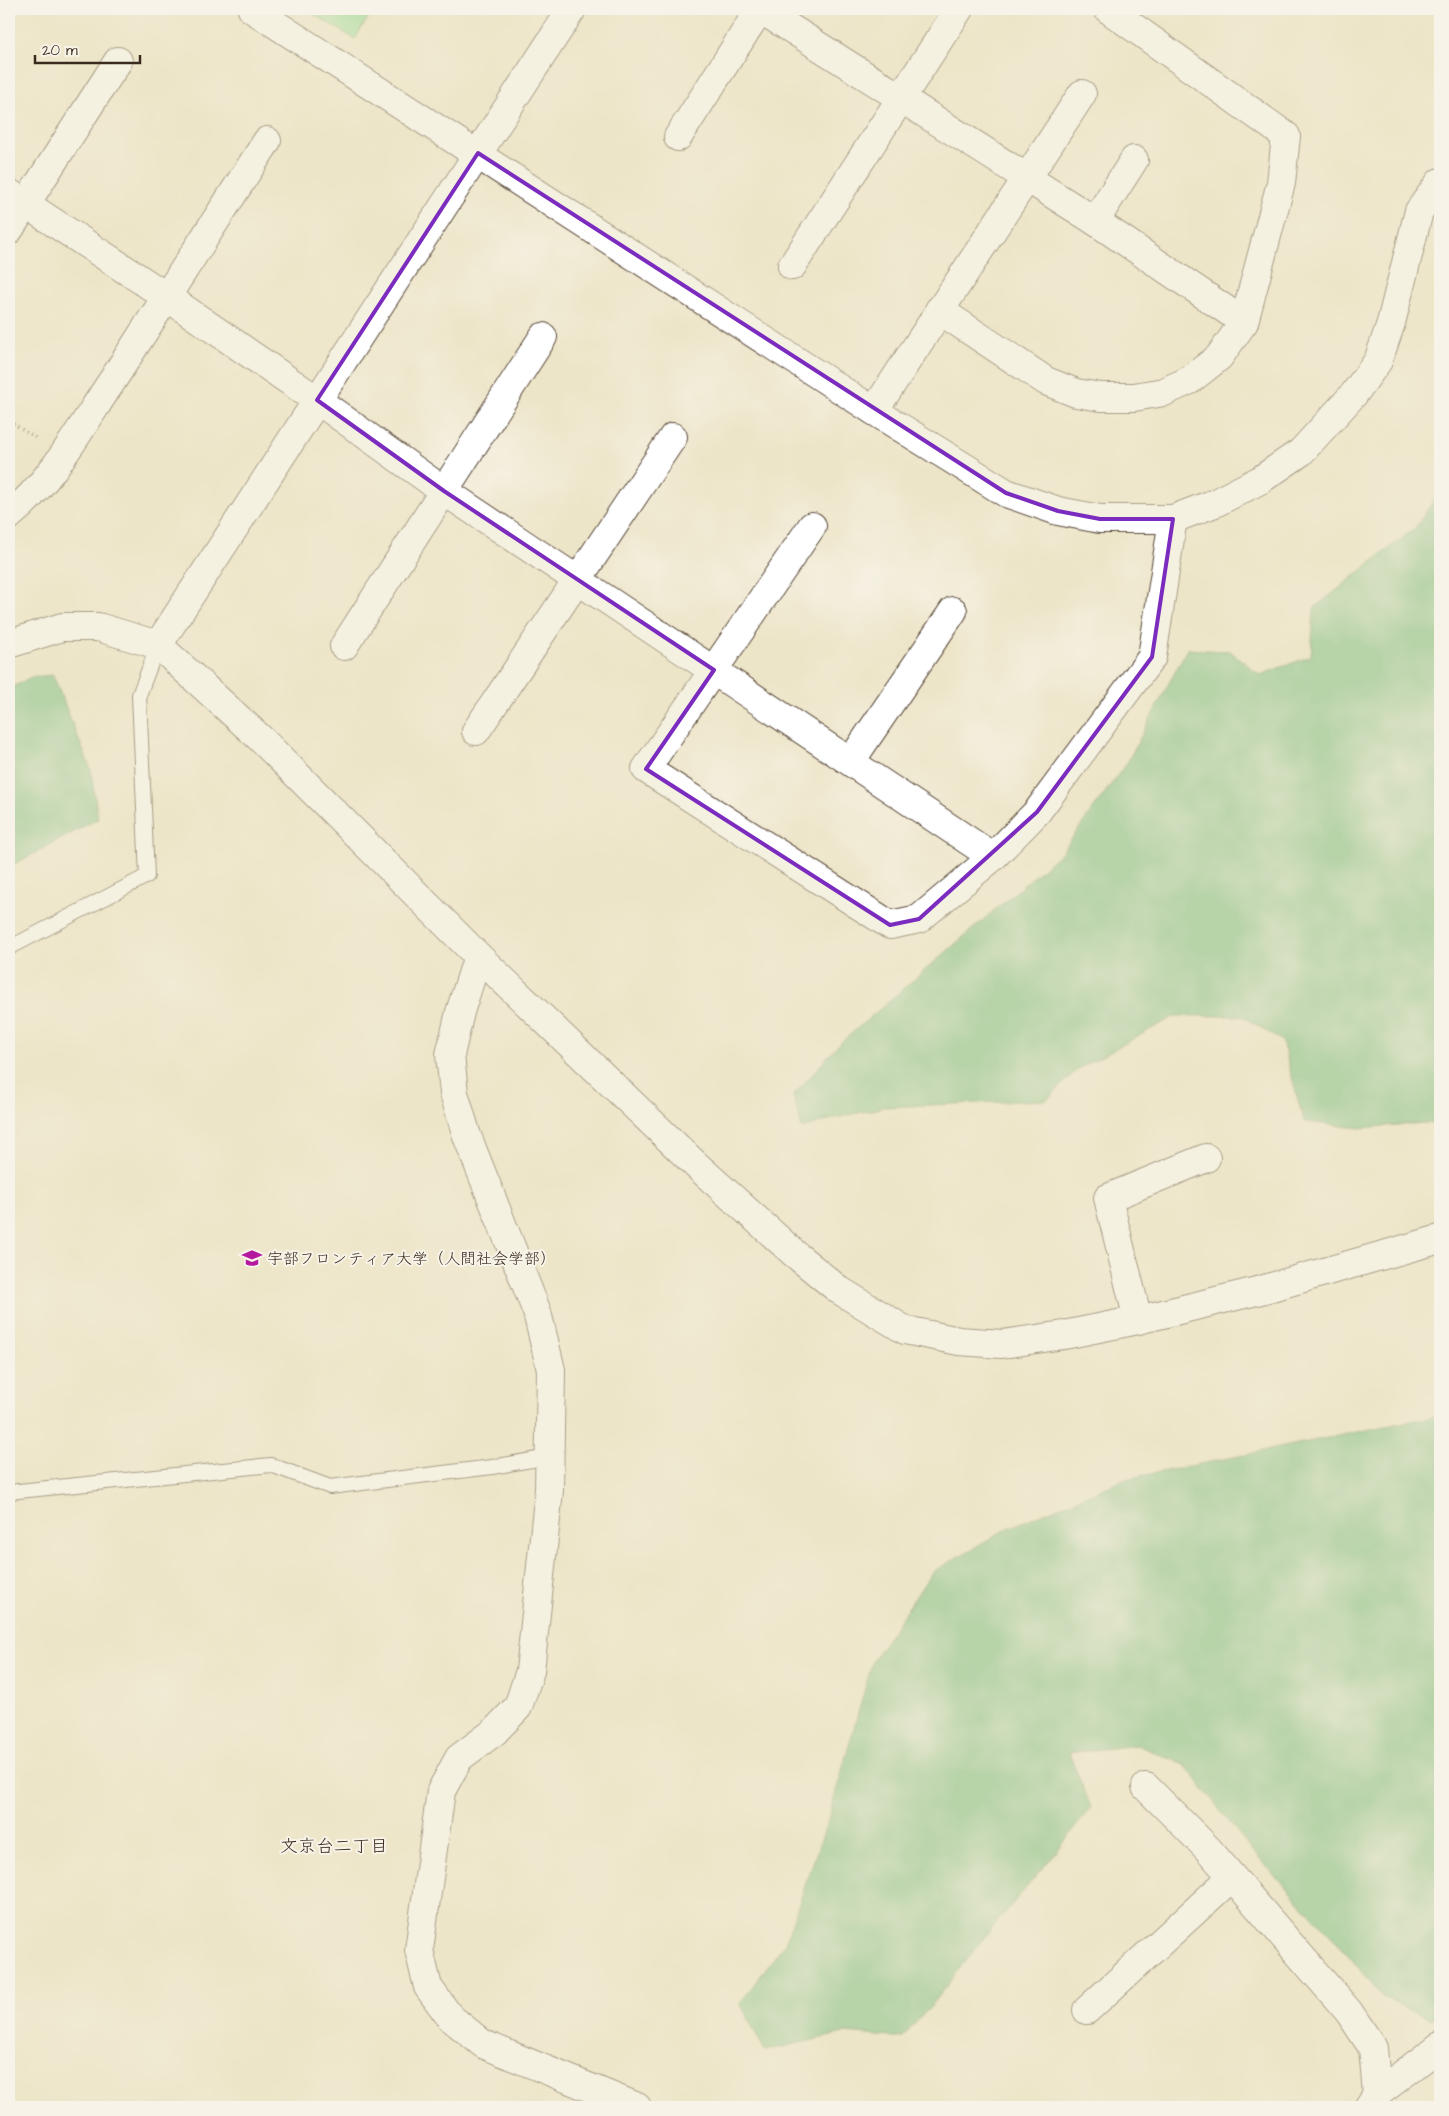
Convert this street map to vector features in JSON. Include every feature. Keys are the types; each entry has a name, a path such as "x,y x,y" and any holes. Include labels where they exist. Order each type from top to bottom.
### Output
{"street":[{"path":"252,9 874,411 1006,492 1058,510 1100,519 1174,519 1215,503 1260,480 1301,452 1354,394 1378,361 1391,323 1419,211 1440,182"},
{"path":"158,645 572,9"},
{"path":"678,137 760,9 1095,221 1244,322"},
{"path":"792,266 958,9"},
{"path":"939,310 1046,381 1076,393 1101,397 1134,397 1164,392 1190,380 1219,357 1244,322 1281,182 1286,136 1108,9"},
{"path":"9,230 17,199 118,61"},
{"path":"874,411 1082,94"},
{"path":"9,516 41,485 62,455 167,298 267,141"},
{"path":"1095,221 1134,160"},
{"path":"17,199 317,400 444,491 578,578 993,856"},
{"path":"344,646 543,337"},
{"path":"476,731 673,437"},
{"path":"812,526 646,769 890,925 919,919 993,856 1037,812 1152,657 1174,519"},
{"path":"851,761 953,611"},
{"path":"9,644 62,627 98,627 158,645 261,739 478,956 695,1164 796,1255 839,1290 904,1330 959,1341 1002,1344 1064,1335 1138,1320 1262,1290 1440,1239"},
{"path":"478,956 460,1012 450,1054 454,1093 467,1136 536,1312 550,1370 549,1490 530,1671 518,1707 494,1732 459,1758 441,1791 420,1950 428,1987 450,2017 483,2044 637,2107"},
{"path":"1138,1320 1108,1198 1206,1158"},
{"path":"1146,1787 1208,1849 1348,2012 1373,2048 1372,2100"},
{"path":"1087,2010 1232,1877"},
{"path":"1372,2100 1440,2046"}],"lane":[{"path":"9,948 147,876 139,694 158,645"},
{"path":"9,1492 272,1465 330,1487 492,1467 549,1457"}],"highlighted area":[{"path":"478,153 1006,493 1058,511 1100,519 1173,519 1152,657 1037,812 919,919 890,925 646,769 714,670 444,491 317,400"}],"green space":[{"path":"305,9 373,9 355,39"},
{"path":"1440,490 1440,1122 1359,1128 1304,1122 1282,1041 1242,1016 1175,1016 1078,1069 1047,1100 884,1107 836,1118 802,1129 793,1096 838,1045 1062,852 1128,761 1187,649 1230,651 1260,675 1311,656 1314,608 1416,527"},
{"path":"53,675 91,770 98,819 9,867 9,689 31,677"},
{"path":"1440,1415 1440,2014 1431,2018 1383,1998 1343,1949 1253,1852 1185,1765 1137,1745 1069,1753 1091,1807 1058,1850 977,1946 936,2000 902,2038 844,2033 765,2051 740,2003 785,1943 828,1820 873,1660 932,1572 1008,1528 1126,1479"}],"place":[{"name":"宇部フロンティア大学（人間社会学部）","path":"252,1258"}],"district":[{"name":"文京台二丁目","path":"334,1846"}]}
